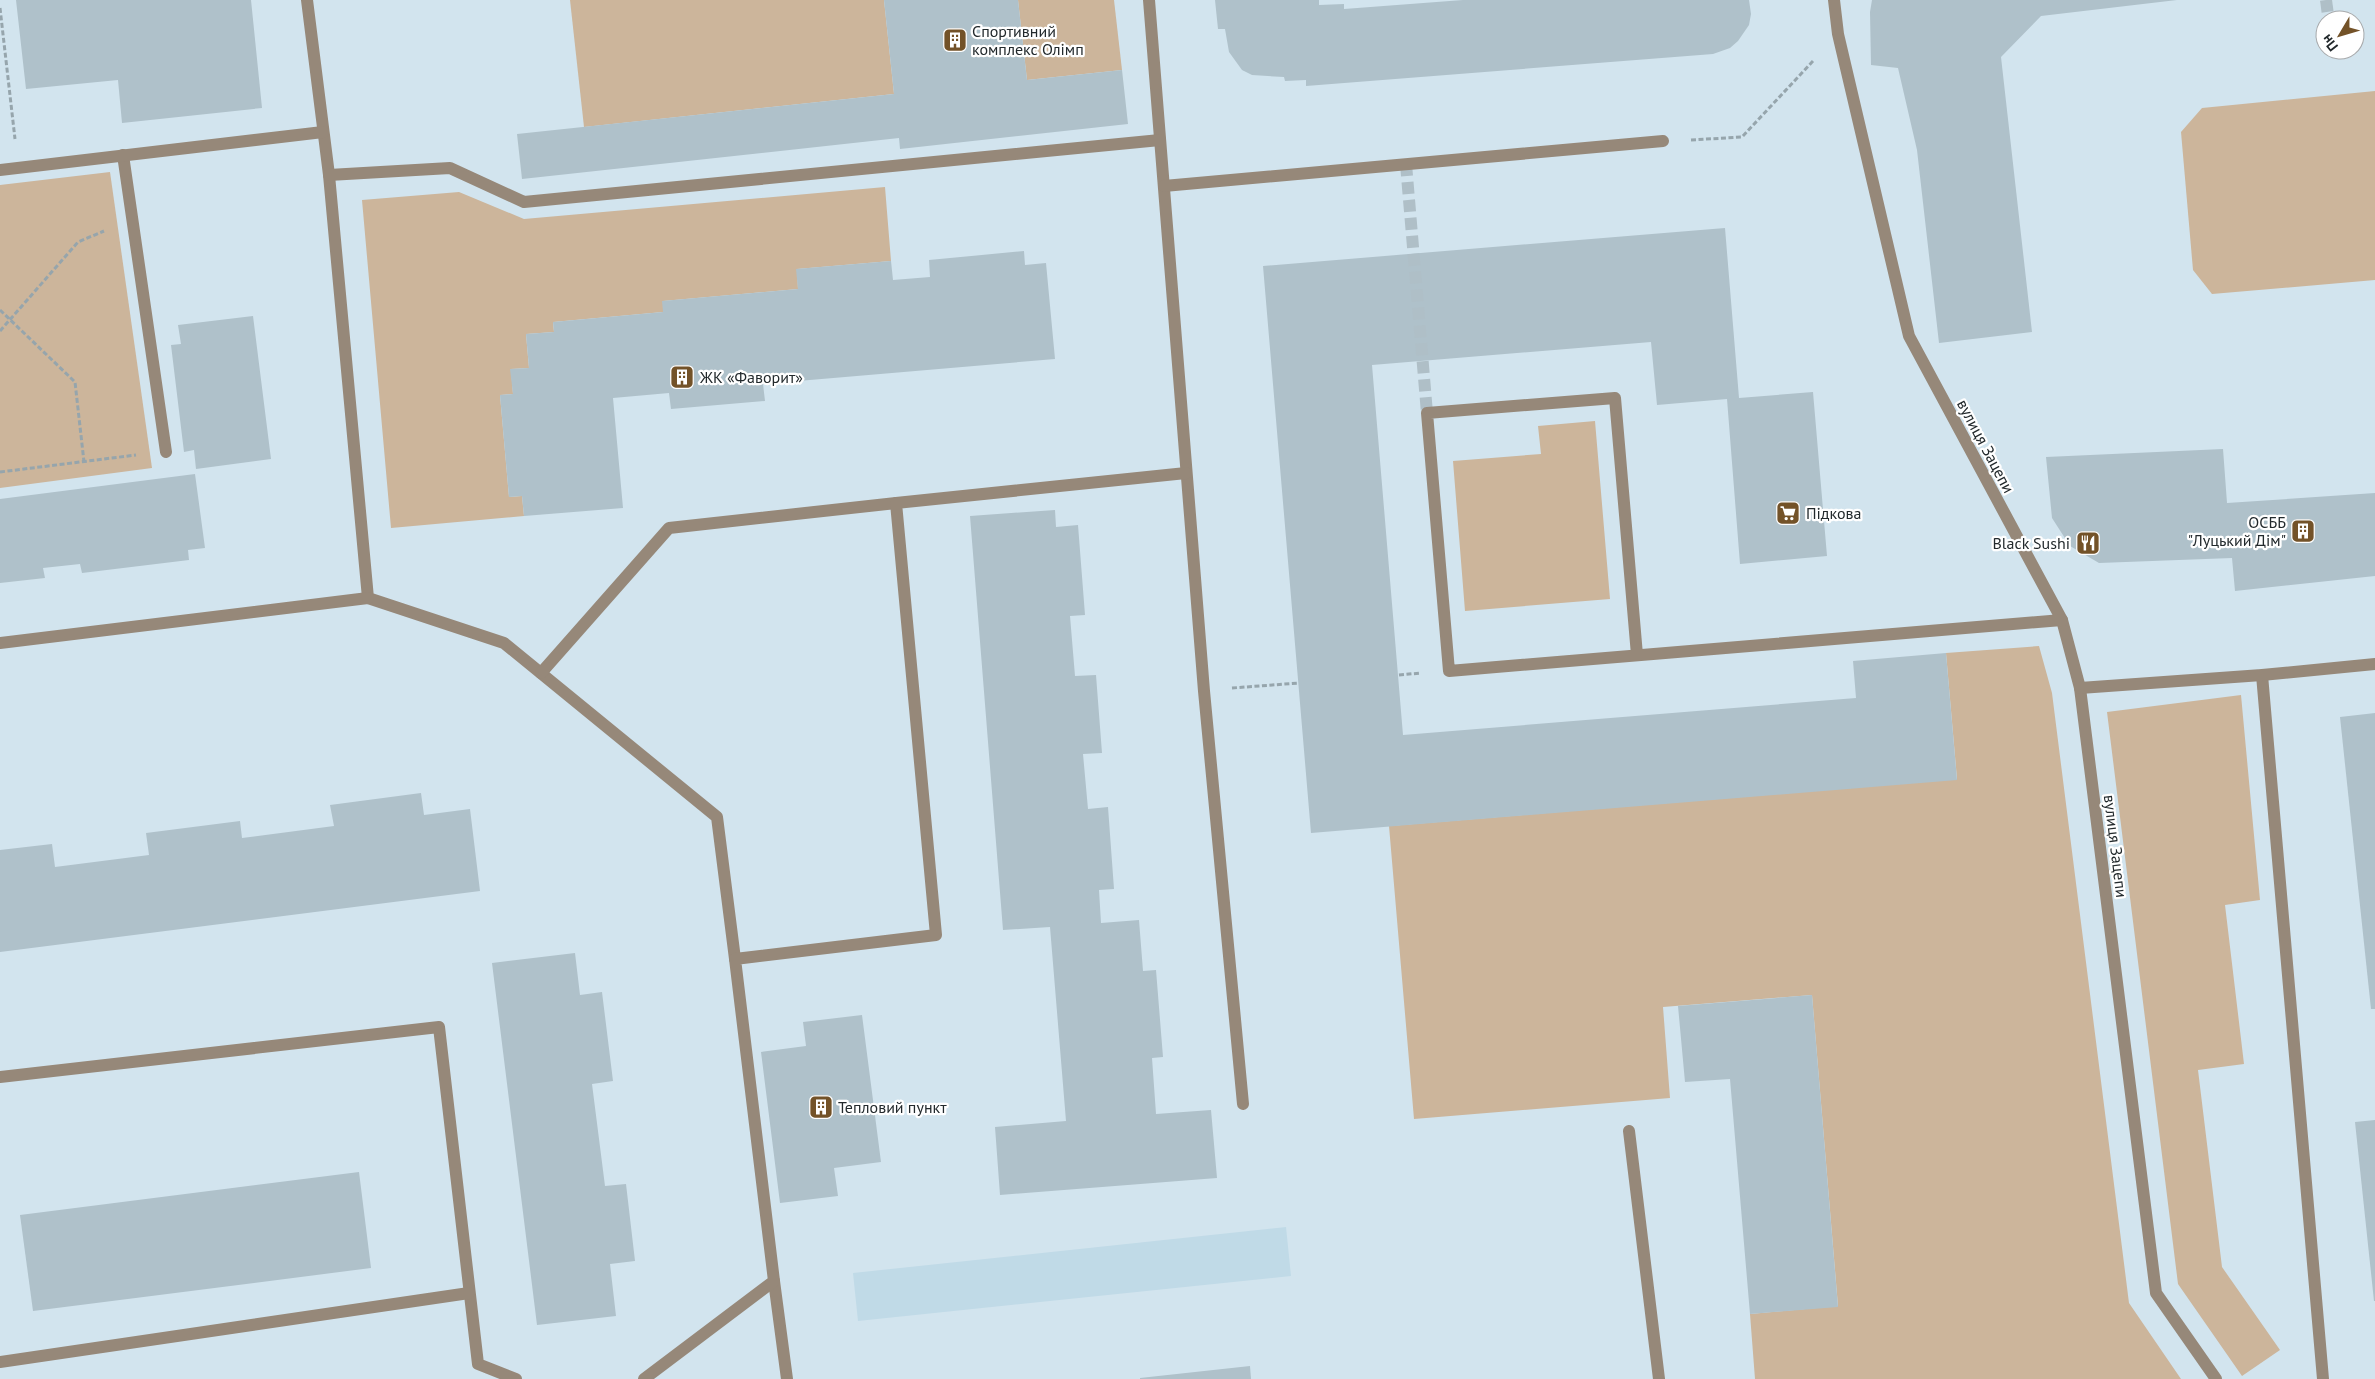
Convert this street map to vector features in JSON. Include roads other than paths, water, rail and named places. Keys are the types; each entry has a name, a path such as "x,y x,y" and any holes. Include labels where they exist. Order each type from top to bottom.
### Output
{"street":[{"path":"307,0 329,175 368,598"},
{"path":"1149,0 1204,691 1243,1104"},
{"name":"вулиця Зацепи","path":"1834,0 1838,34 1909,336 2062,620 2080,688 2156,1293 2216,1379"},
{"path":"0,170 123,154 323,132"},
{"path":"329,175 450,168 524,202 1160,140"},
{"path":"1164,186 1662,141"},
{"path":"123,154 166,452"},
{"path":"1637,655 1615,398 1427,413 1449,670 1637,655 2062,620"},
{"path":"541,673 669,528 1186,472"},
{"path":"735,959 936,935 896,503"},
{"path":"0,643 368,598 504,643 717,817 786,1379"},
{"path":"2080,688 2262,675 2375,664"},
{"path":"2262,675 2323,1379"},
{"path":"0,1078 439,1027 478,1364 516,1379"},
{"path":"1629,1131 1659,1379"},
{"path":"644,1379 774,1281"},
{"path":"0,1362 469,1292"}],"tunnel":[{"path":"2326,0 2327,10"},
{"path":"1406,164 1427,413"}],"place":[{"name":"Спортивний комплекс Олімп","path":"955,40"},
{"name":"ЖК «Фаворит»","path":"682,377"},
{"name":"Підкова","path":"1788,513"},
{"name":"ОСББ \"Луцький Дім\"","path":"2303,531"},
{"name":"Black Sushi","path":"2088,543"},
{"name":"Тепловий пункт","path":"821,1107"}]}
